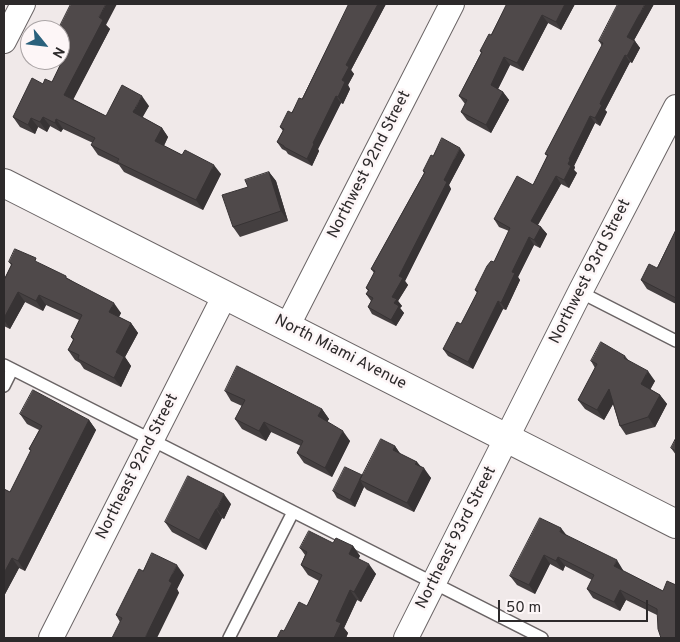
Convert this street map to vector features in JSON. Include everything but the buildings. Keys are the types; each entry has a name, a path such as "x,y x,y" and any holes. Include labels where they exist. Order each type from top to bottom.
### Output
{"main road":[{"name":"North Miami Avenue","path":"4,183 676,524"}],"street":[{"path":"4,41 22,4"},
{"name":"Northwest 92nd Street","path":"287,327 452,4"},
{"name":"Northwest 93rd Street","path":"507,438 676,107"},
{"name":"Northeast 92nd Street","path":"51,638 225,295"},
{"name":"Northeast 93rd Street","path":"406,638 507,438"}],"lane":[{"path":"580,292 676,341"},
{"path":"4,386 8,367 542,638"},
{"path":"230,638 294,512"}]}
